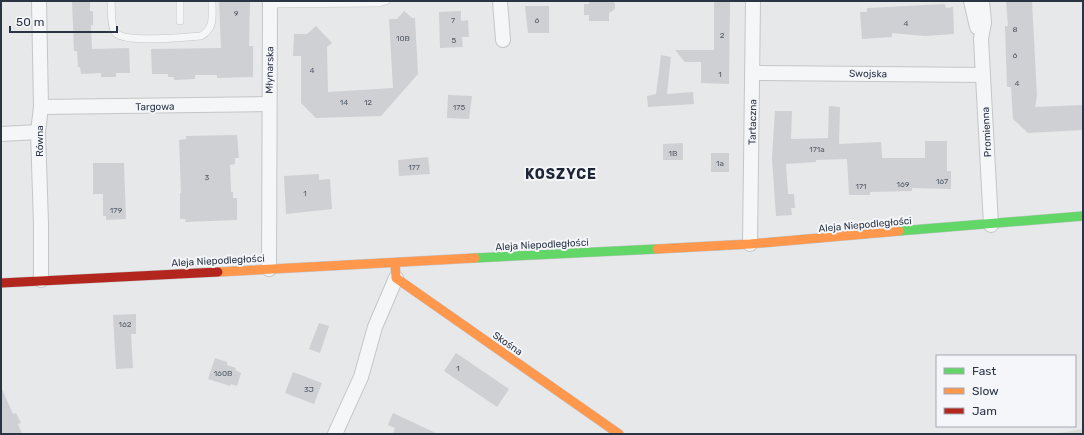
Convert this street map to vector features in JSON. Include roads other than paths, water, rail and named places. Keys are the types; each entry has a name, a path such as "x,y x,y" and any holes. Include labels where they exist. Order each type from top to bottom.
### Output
{"street":[{"name":"Równa","path":"39,1 41,107 38,132 41,224 40,280"},
{"path":"500,1 503,40"},
{"name":"Tartaczna","path":"750,244 753,1"},
{"name":"Promienna","path":"971,1 981,39 991,225"},
{"name":"Promienna","path":"981,39 984,22 982,1"},
{"name":"Młynarska","path":"269,269 270,2"},
{"name":"Swojska","path":"752,72 983,75"},
{"name":"Targowa","path":"41,107 269,104"},
{"path":"1,134 38,132"},
{"name":"Aleja Niepodległości","path":"1,283 750,244 991,225 1083,216"},
{"path":"335,434 361,377 375,327 396,278 394,263"},
{"name":"Skośna","path":"396,278 619,434"}],"lane":[{"path":"111,1 114,30 119,36 131,39 201,36 208,32 212,26 212,1"},
{"path":"180,1 180,21"},
{"path":"270,2 379,3 386,1"}],"district":[{"name":"KOSZYCE","path":"561,174"}]}
